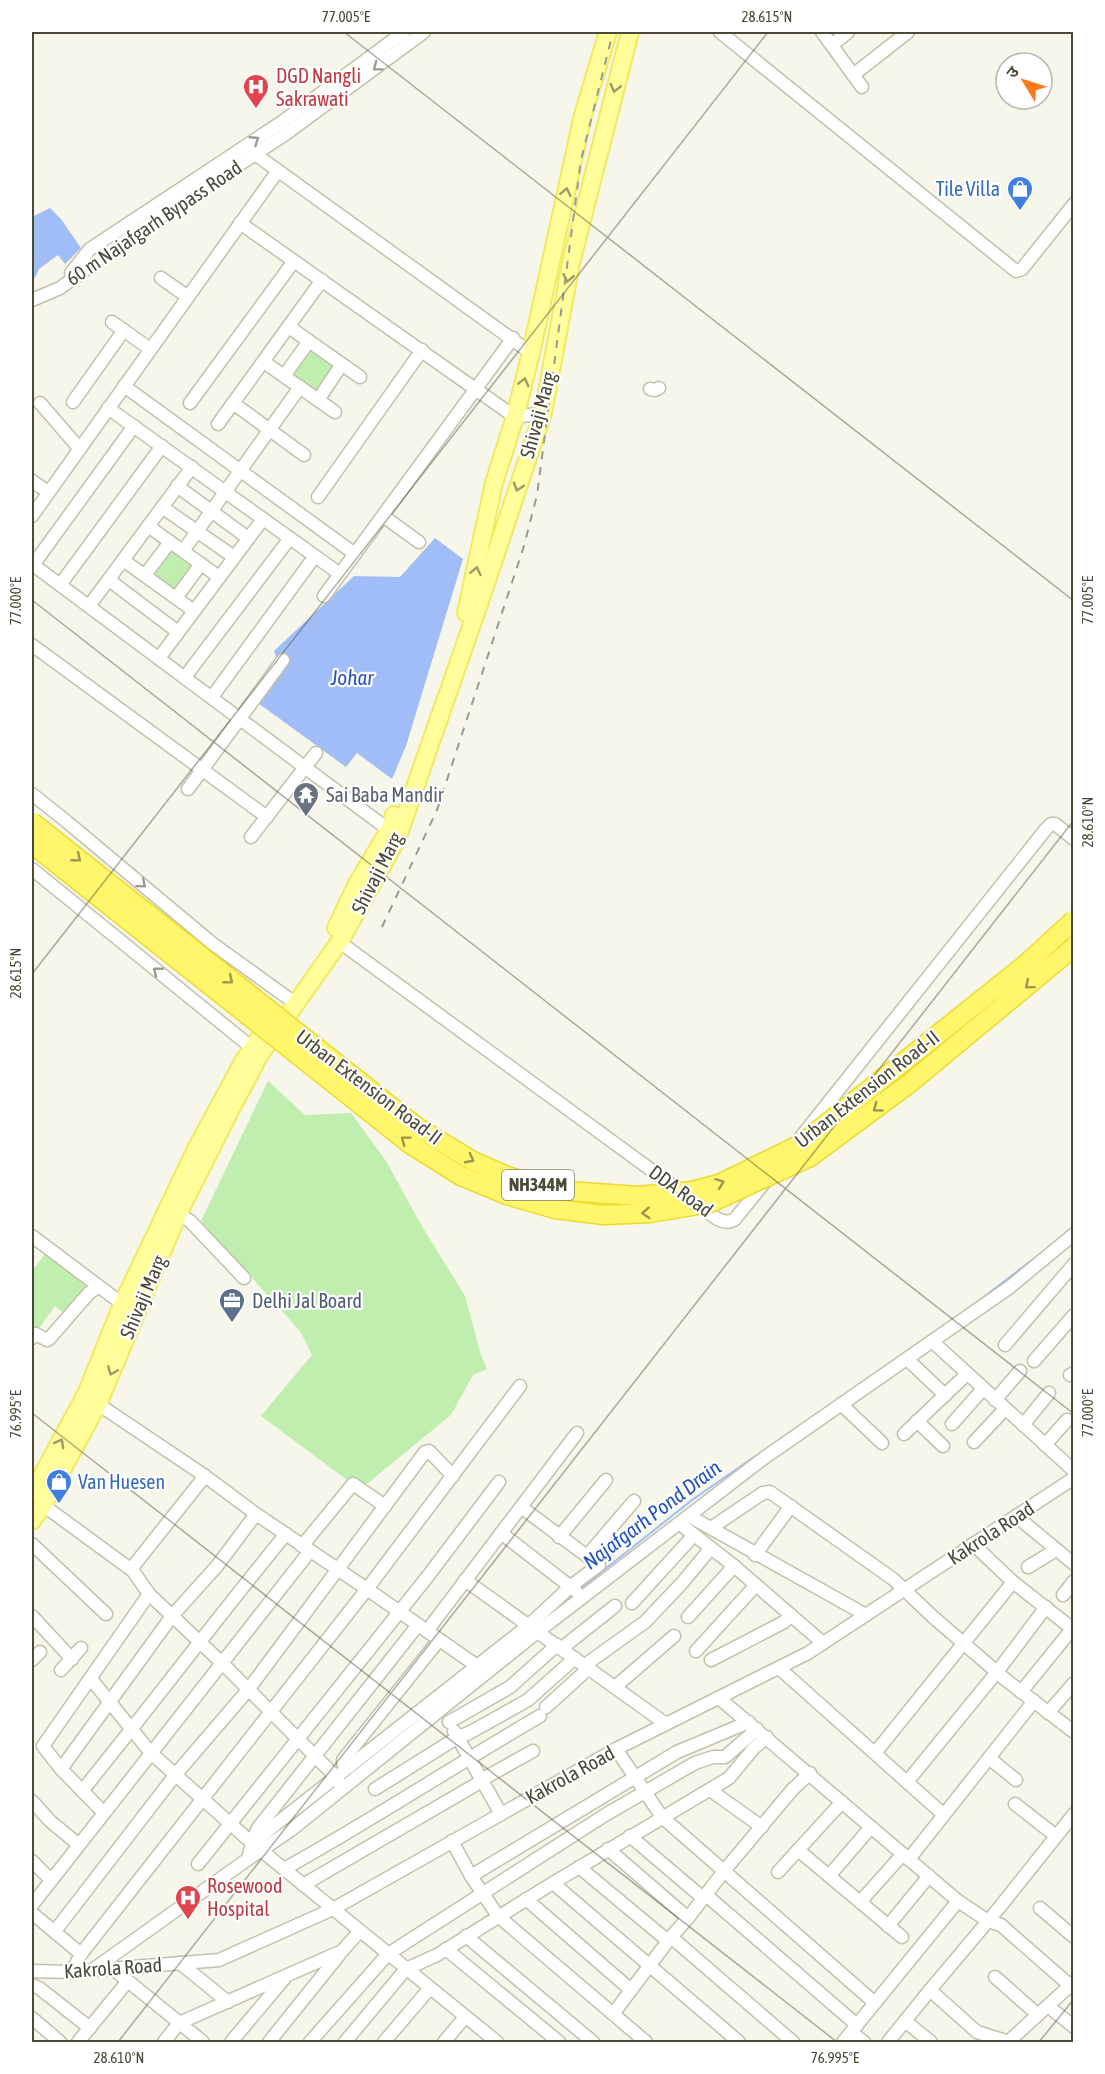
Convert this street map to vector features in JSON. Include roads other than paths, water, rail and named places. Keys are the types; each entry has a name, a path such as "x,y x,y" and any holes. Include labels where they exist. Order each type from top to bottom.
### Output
{"highway":[{"name":"Urban Extension Road-II","path":"32,822 417,1128 471,1160 507,1176 554,1190 638,1196 692,1191 719,1184 801,1144 1026,964 1074,920"},
{"name":"Urban Extension Road-II","path":"32,844 410,1144 461,1176 507,1195 555,1209 604,1215 650,1213 710,1203 810,1157 910,1083 1074,947"}],"main road":[{"name":"Shivaji Marg","path":"37,1499 99,1404 129,1310 196,1149 230,1084 251,1047 334,933 357,884 388,830 421,744 469,603 494,483 515,417 531,353 583,115 608,32"},
{"name":"Shivaji Marg","path":"32,1521 37,1499 87,1392 260,1056 341,943 397,839 543,413 571,263 630,32"}],"street":[{"name":"60 m Najafgarh Bypass Road","path":"60,288 90,249 282,122 404,32"},
{"name":"60 m Najafgarh Bypass Road","path":"60,288 98,259 324,107 423,32"},
{"path":"720,32 1016,271 1019,271 1074,204"},
{"path":"822,32 862,87"},
{"path":"832,45 848,32"},
{"path":"853,75 908,32"},
{"path":"255,154 531,353"},
{"path":"32,516 277,172"},
{"path":"240,223 515,417 543,413"},
{"path":"190,404 294,261"},
{"path":"161,278 188,297"},
{"path":"218,424 322,280"},
{"path":"32,300 60,288"},
{"path":"112,322 150,349"},
{"path":"289,327 360,377"},
{"path":"73,402 124,330"},
{"path":"324,596 513,338"},
{"path":"284,376 309,341"},
{"path":"318,497 422,350"},
{"path":"264,362 335,412"},
{"path":"318,400 342,364"},
{"path":"124,386 355,554"},
{"path":"183,551 300,387"},
{"path":"40,403 79,448"},
{"path":"233,403 304,455"},
{"path":"108,408 340,574"},
{"path":"134,426 32,564 388,830"},
{"path":"60,585 162,446"},
{"path":"89,606 192,467"},
{"path":"32,481 48,492"},
{"path":"177,486 248,538"},
{"path":"162,507 234,557"},
{"path":"383,516 419,542"},
{"path":"159,658 263,519"},
{"path":"148,526 219,577"},
{"path":"185,677 290,538"},
{"path":"145,575 170,542"},
{"path":"212,697 315,556"},
{"path":"123,560 194,611"},
{"path":"176,598 201,564"},
{"path":"109,580 178,632"},
{"path":"32,645 267,817"},
{"path":"188,789 283,660"},
{"path":"251,837 316,753"},
{"path":"32,794 213,944 288,998"},
{"name":"DDA Road","path":"341,943 712,1215 724,1223 730,1223 1046,828 1055,824 1074,839"},
{"path":"32,869 251,1047"},
{"path":"178,1214 190,1221 244,1278"},
{"path":"91,1971 248,1859 256,1847 439,1704 577,1592 684,1520 764,1458 1010,1287 1074,1234"},
{"path":"32,1236 129,1310"},
{"path":"1005,1345 1074,1264"},
{"path":"32,1338 36,1334 49,1339 89,1293 98,1287"},
{"path":"1034,1361 1074,1315"},
{"path":"933,1342 1074,1471"},
{"path":"907,1359 945,1395"},
{"path":"995,1400 1020,1371"},
{"path":"904,1434 967,1374"},
{"path":"72,1972 81,1954 367,1589 520,1386"},
{"path":"952,1424 983,1389"},
{"path":"1023,1425 1049,1393"},
{"path":"99,1404 477,1666"},
{"path":"841,1404 882,1443"},
{"path":"974,1442 1005,1409"},
{"path":"1045,1445 1067,1420"},
{"path":"917,1421 944,1446"},
{"path":"256,1847 258,1828 422,1628 465,1581 577,1433"},
{"path":"55,1931 176,1774 248,1690 336,1569 427,1451 453,1476"},
{"path":"130,1569 205,1476"},
{"name":"Kakrola Road","path":"32,1971 91,1971 220,1960 333,1909 616,1749 779,1668 823,1643 1074,1478"},
{"path":"559,1537 606,1480"},
{"path":"198,1864 428,1576 499,1482"},
{"path":"32,1905 222,1663 353,1484 385,1506"},
{"path":"711,1528 767,1491 893,1579 997,1672 1074,1732"},
{"path":"37,1499 130,1569 149,1594 222,1663 339,1783"},
{"path":"587,1556 634,1501"},
{"path":"755,1555 791,1506"},
{"path":"521,1507 559,1537 599,1564 577,1592"},
{"path":"61,1769 172,1616 217,1566 256,1514"},
{"path":"1016,1516 1074,1564"},
{"path":"684,1520 711,1528 755,1555 866,1615"},
{"path":"684,1520 694,1535 734,1566 823,1643"},
{"path":"501,1533 577,1592"},
{"path":"82,1791 286,1534"},
{"path":"632,1604 694,1535"},
{"path":"32,1544 106,1614"},
{"path":"973,1544 1013,1582 1073,1630 1021,1692"},
{"path":"375,1789 458,1737 528,1700 645,1622 711,1548"},
{"path":"1028,1567 1056,1550"},
{"path":"688,1617 734,1566"},
{"path":"465,1581 666,1724"},
{"path":"1063,1595 1074,1581"},
{"path":"875,1753 1013,1582"},
{"path":"696,1651 756,1585"},
{"path":"104,1813 43,1748 149,1594"},
{"path":"449,1722 510,1687 559,1646 615,1606"},
{"path":"907,1782 997,1672 1046,1607"},
{"path":"32,1616 72,1659"},
{"path":"711,1660 783,1622 790,1616"},
{"path":"339,1783 349,1767 439,1704 477,1666 532,1629"},
{"path":"615,1687 674,1636"},
{"path":"349,1767 343,1763 344,1760 439,1640"},
{"path":"62,1670 81,1648"},
{"path":"284,1869 355,1829 543,1711 583,1664"},
{"path":"779,1668 944,1815"},
{"path":"91,1679 151,1753 256,1847 497,2043"},
{"path":"1048,1713 1074,1683"},
{"path":"719,1698 958,1901 988,1921 1001,1925 1072,1986 1037,2014 1008,2042 977,2032 930,1990"},
{"path":"860,1902 906,1857 944,1815 1034,1701"},
{"path":"439,1704 501,1814"},
{"path":"471,1876 677,1752 758,1730"},
{"path":"345,2043 406,1969 446,1949 608,1849 711,1790 730,1777 754,1748 758,1730"},
{"path":"310,2043 388,1954 605,1815 695,1763 725,1757 758,1730"},
{"path":"616,1749 662,1817 875,2003"},
{"path":"303,1885 533,1751"},
{"path":"989,1758 1016,1780"},
{"path":"613,2014 724,1871 792,1790 810,1773"},
{"path":"711,1790 762,1827"},
{"path":"32,1801 50,1821 79,1845"},
{"path":"778,1872 842,1802"},
{"path":"1015,1804 1056,1836"},
{"path":"888,2043 1074,1814"},
{"path":"829,1876 871,1827"},
{"path":"630,1836 705,1896 854,2029 864,2043"},
{"path":"452,1841 471,1876 498,1916 646,2043"},
{"path":"608,1849 688,1918"},
{"path":"798,1850 902,1937"},
{"path":"32,1861 51,1880"},
{"path":"579,1867 794,2043"},
{"path":"888,1926 929,1876"},
{"path":"553,1883 739,2043"},
{"path":"526,1899 632,1990"},
{"path":"843,2043 958,1901"},
{"path":"1040,1908 1074,1937"},
{"path":"32,1912 81,1954"},
{"path":"269,2043 360,1931"},
{"path":"466,1936 593,2043"},
{"path":"446,1949 559,2043"},
{"path":"164,2043 179,2023 342,1951"},
{"path":"180,1963 228,2002"},
{"path":"112,1968 203,2043"},
{"path":"231,2043 287,1975"},
{"path":"995,1977 1037,2014"},
{"path":"78,2043 128,1981"},
{"path":"32,1985 90,2028"},
{"path":"384,2043 430,1988"},
{"path":"1048,2006 1074,2027"},
{"path":"444,2043 465,2017"},
{"path":"32,2018 60,2043"},
{"path":"905,2021 931,2043"}],"water":[{"path":"50,208 61,219 81,248 65,264 58,255 39,269 35,278 32,277 32,217"},
{"name":"Johar","path":"435,538 463,559 406,746 392,779 357,753 346,767 258,703 281,671 274,651 354,576 400,577"}],"waterway":[{"name":"Najafgarh Pond Drain","path":"972,1306 1053,1244"},
{"name":"Najafgarh Pond Drain","path":"580,1589 692,1500 918,1344"},
{"name":"Najafgarh Pond Drain","path":"552,1612 574,1595"}],"railway":[{"path":"382,927 437,810 524,546 537,495 581,160 613,32"}],"place":[{"name":"DGD Nangli Sakrawati","path":"256,110"},
{"name":"Tile Villa","path":"1020,212"},
{"name":"Sai Baba Mandir","path":"306,818"},
{"name":"Delhi Jal Board","path":"232,1324"},
{"name":"Van Huesen","path":"59,1505"},
{"name":"Rosewood Hospital","path":"188,1921"}]}
